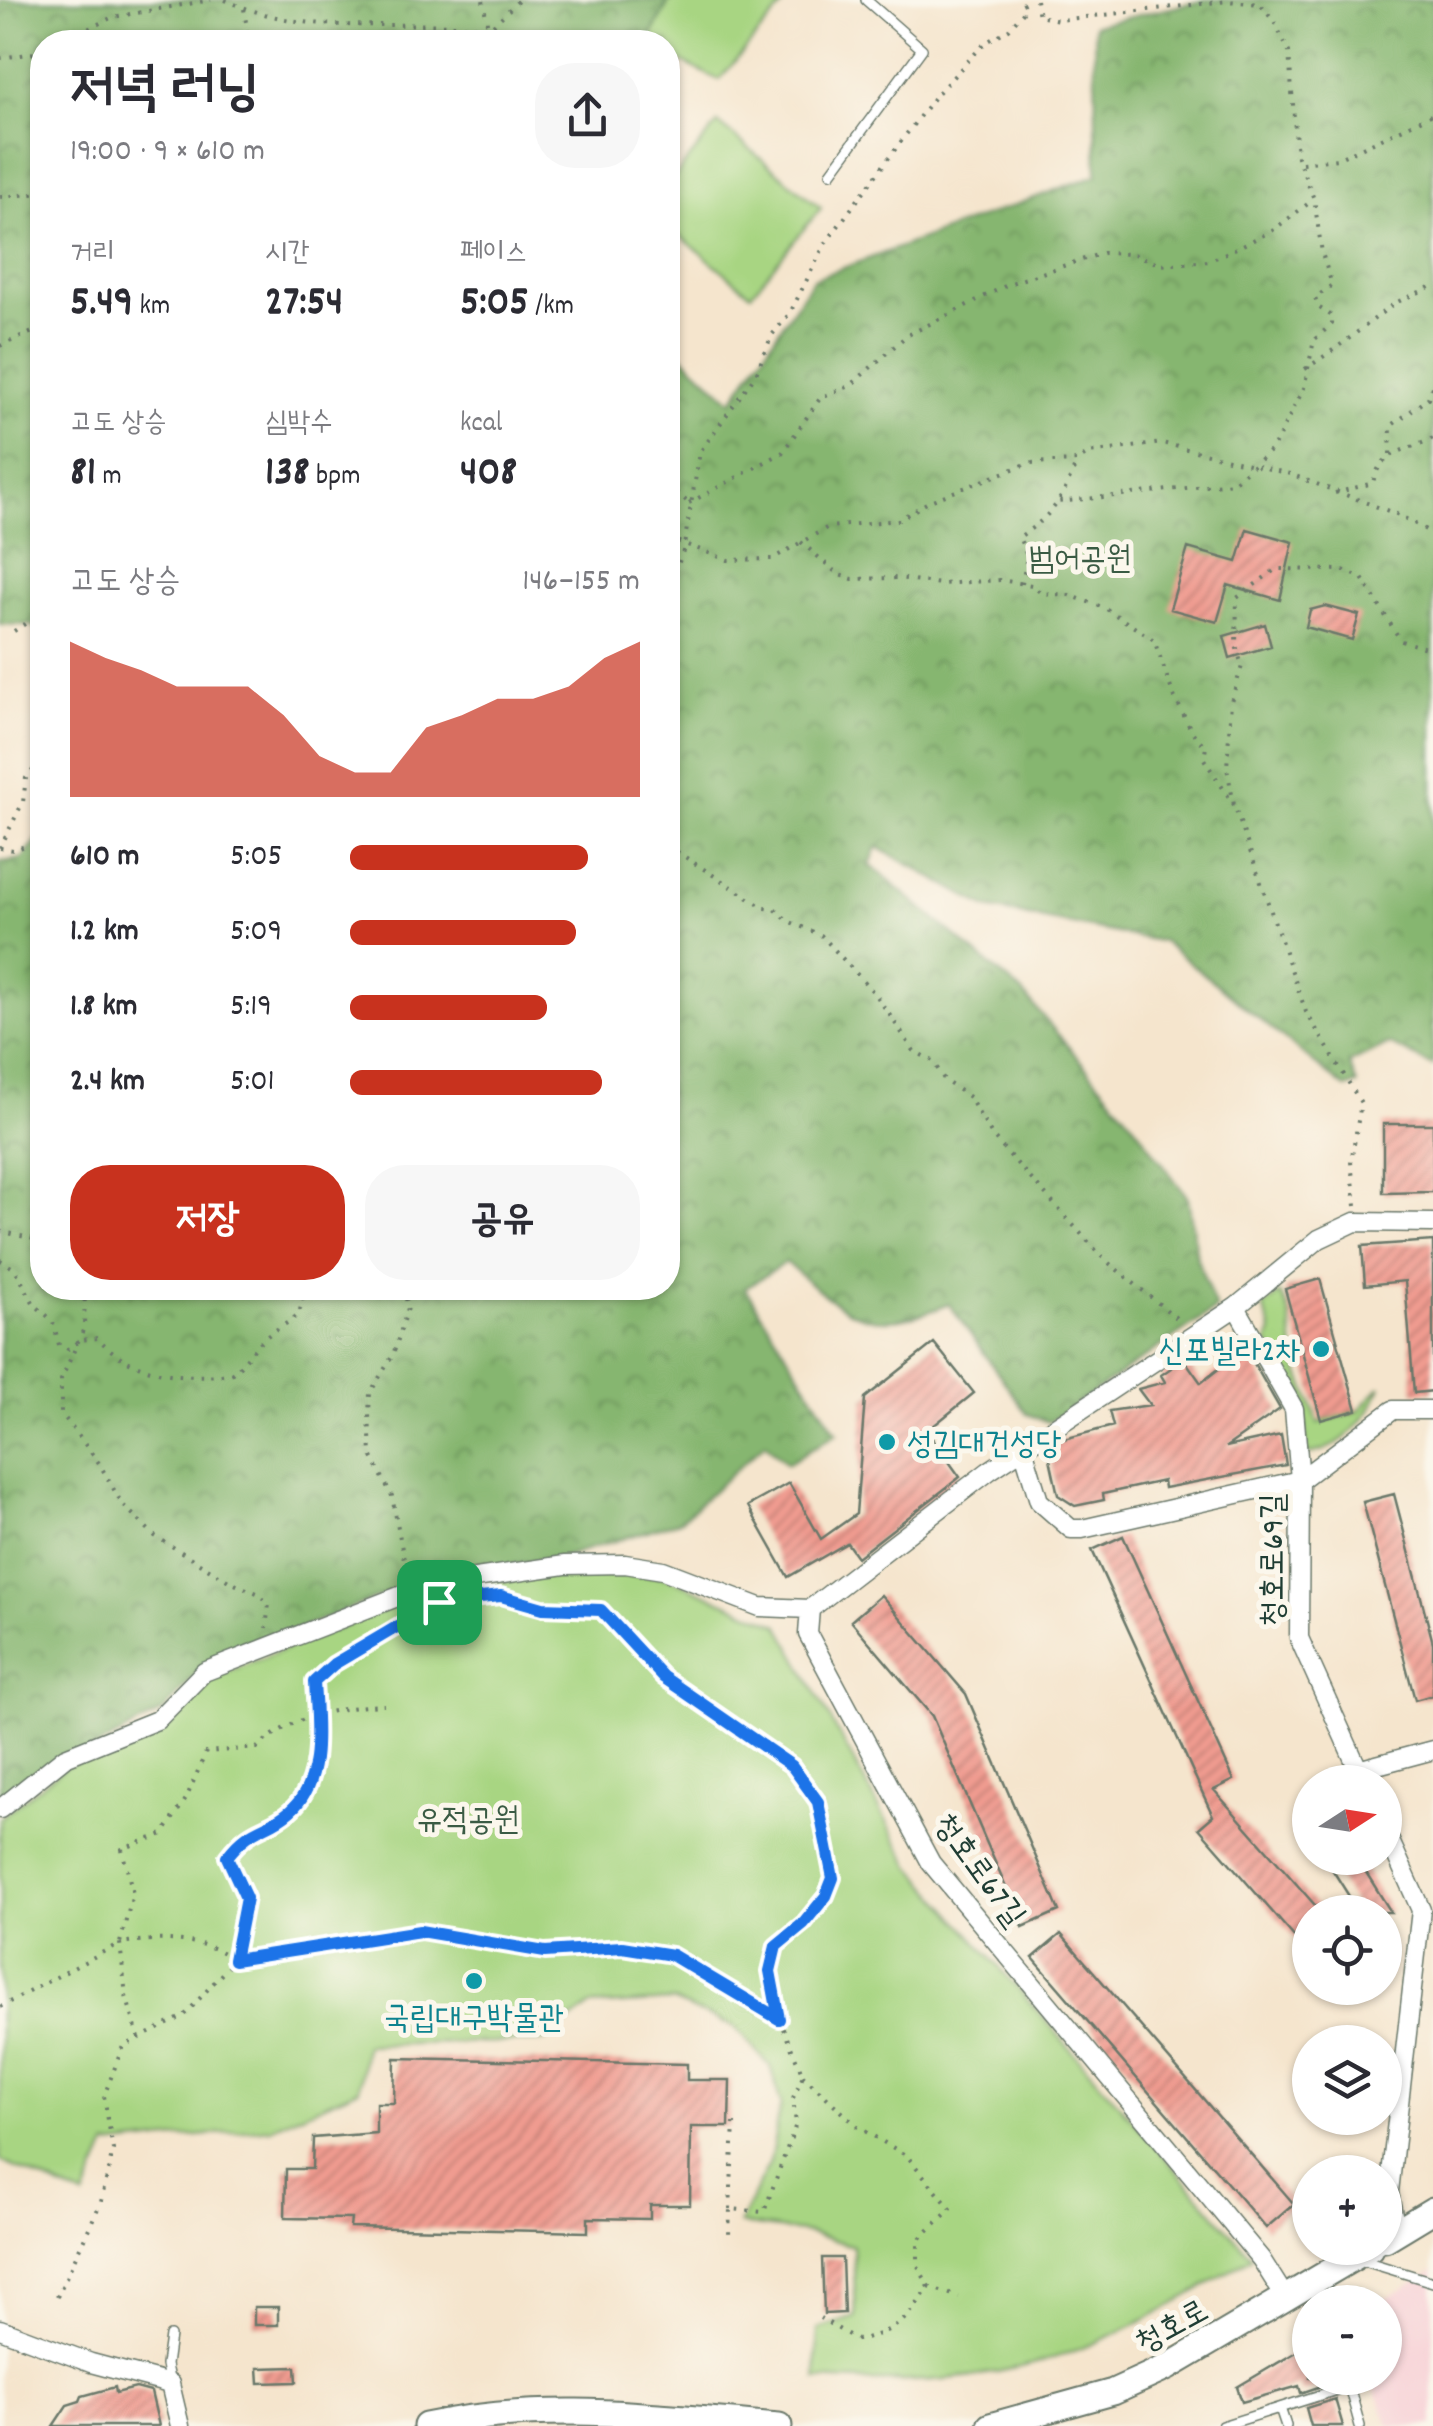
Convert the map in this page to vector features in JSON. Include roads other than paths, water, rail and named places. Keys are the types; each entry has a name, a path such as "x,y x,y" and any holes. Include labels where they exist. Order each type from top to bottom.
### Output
{"main road":[{"path":"1402,2228 1433,2210"},
{"name":"청호로","path":"990,2426 1114,2392 1168,2367 1340,2265"},
{"path":"429,2426 484,2414 571,2409 779,2426"}],"street":[{"path":"0,1809 65,1757 157,1720 204,1672 433,1584 565,1565 625,1564 664,1570 760,1608 810,1609 1024,1448 1236,1308 1319,1239 1360,1222 1433,1223"},
{"path":"1024,1448 1039,1502 1071,1530 1300,1480 1294,1410 1236,1308"},
{"name":"청호로69길","path":"1356,1765 1299,1638 1300,1480 1393,1410 1433,1410"},
{"name":"청호로67길","path":"810,1609 808,1634 930,1863 1261,2259 1285,2297"},
{"path":"1391,1765 1433,1750"},
{"path":"1393,2155 1421,1910 1402,1868"},
{"path":"0,2329 91,2363 170,2384 180,2426"}],"lane":[{"path":"831,173 922,49 866,0"},
{"path":"1393,2265 1433,2282"},
{"path":"170,2336 166,2365 170,2384"},
{"path":"1222,2426 1348,2386 1360,2426"},
{"path":"1280,2408 1286,2426"}],"place":[{"name":"신포빌라2차","path":"1321,1349"},
{"name":"성김대건성당","path":"887,1442"},
{"name":"국립대구박물관","path":"474,1981"}],"park label":[{"name":"범어공원","path":"1080,557"},
{"name":"유적공원","path":"468,1818"}]}
